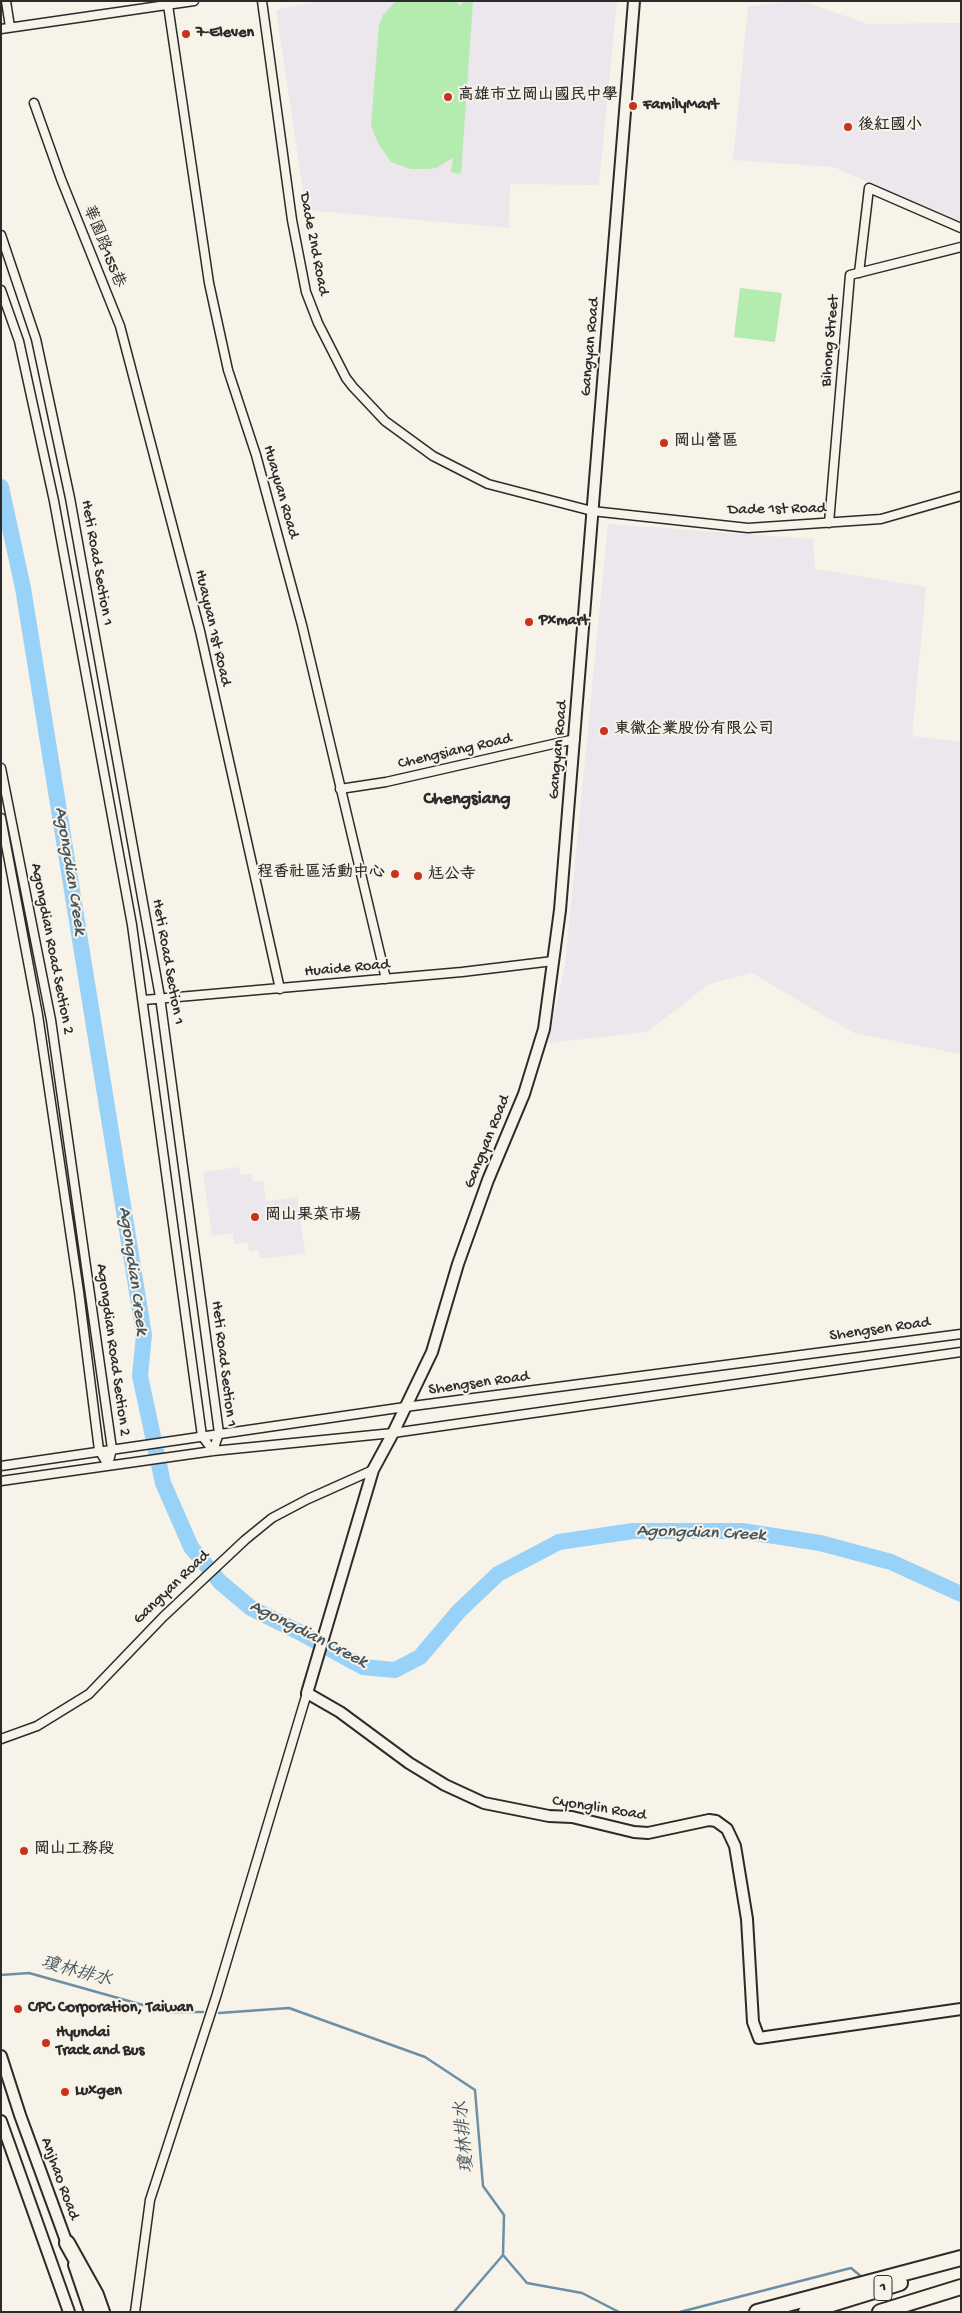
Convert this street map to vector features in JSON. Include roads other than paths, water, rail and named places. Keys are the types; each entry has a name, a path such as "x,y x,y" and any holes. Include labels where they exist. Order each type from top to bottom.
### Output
{"highway":[{"path":"66,2243 96,2295 102,2312"},
{"path":"757,2312 961,2258"},
{"name":"1","path":"806,2312 961,2265"},
{"name":"1","path":"880,2312 961,2287"}],"street":[{"path":"6,1 10,28"},
{"path":"1,29 194,1"},
{"name":"Dade 2nd Road","path":"262,1 292,220 306,292 318,323 346,378 385,421 432,456 488,484 592,511"},
{"name":"Gangyan Road","path":"307,1693 373,1470 432,1352 458,1264 488,1180 524,1094 544,1029 560,910 575,739 634,1"},
{"name":"Huayuan Road","path":"168,5 209,283 226,360 256,454 302,625 386,980"},
{"name":"華園路155巷","path":"34,103 61,179 120,326 136,386"},
{"path":"961,228 868,188 859,273 961,247"},
{"name":"Heti Road Section 1","path":"1,235 36,338 70,498 160,997 219,1433 213,1451"},
{"name":"Bihong Street","path":"829,523 850,275 859,273"},
{"name":"Heti Road Section 1","path":"1,290 18,341 54,501 130,915 144,1000 202,1436 213,1451"},
{"name":"Huayuan 1st Road","path":"136,386 200,631 280,989"},
{"name":"Dade 1st Road","path":"592,511 748,528 881,519 961,496"},
{"name":"Chengsiang Road","path":"340,789 386,782 575,739"},
{"name":"Agongdian Road Section 2","path":"1,768 51,1020 112,1449 108,1465"},
{"name":"Agongdian Road Section 2","path":"1,818 38,1015 79,1292 98,1450 108,1465"},
{"name":"Huaide Road","path":"144,1000 160,997 386,980 553,961"},
{"name":"Shengsen Road","path":"1,1466 98,1450 405,1407 961,1334"},
{"name":"Shengsen Road","path":"1,1482 213,1451 393,1433 961,1352"},
{"name":"Gangyan Road","path":"1,1738 37,1726 89,1694 192,1589 240,1544 272,1518 308,1499 373,1470"},
{"path":"135,2312 150,2200 216,1997 307,1693"},
{"name":"Cyonglin Road","path":"307,1693 340,1712 409,1763 445,1785 484,1803 549,1816 572,1817 634,1832 648,1833 709,1820 716,1821 727,1829 735,1846 747,1920 753,2022 759,2038 961,2009"},
{"name":"Anjhao Road","path":"1,2056 90,2312"},
{"path":"1,2121 69,2312"}],"waterway":[{"name":"Agongdian Creek","path":"1,487 23,588 144,1335 140,1376 163,1483 191,1547 220,1582 251,1608 363,1667 395,1670 420,1657 459,1611 498,1574 559,1542 633,1531 742,1531 820,1543 891,1562 961,1594"},
{"name":"瓊林排水","path":"1,1975 29,1973 168,2012 203,2012"},
{"name":"瓊林排水","path":"219,2013 289,2008 425,2057 475,2090 483,2186 504,2215 503,2255 454,2312"},
{"path":"503,2255 527,2283 582,2293 619,2312"},
{"path":"680,2312 851,2268 863,2278"}],"place":[{"name":"7-Eleven","path":"186,34"},
{"name":"高雄市立岡山國民中學","path":"448,97"},
{"name":"FamilyMart","path":"633,106"},
{"name":"後紅國小","path":"848,127"},
{"name":"岡山營區","path":"664,443"},
{"name":"Pxmart","path":"529,622"},
{"name":"東徽企業股份有限公司","path":"604,731"},
{"name":"程香社區活動中心","path":"395,874"},
{"name":"尪公寺","path":"418,876"},
{"name":"岡山果菜市場","path":"255,1217"},
{"name":"岡山工務段","path":"24,1851"},
{"name":"CPC Corporation, Taiwan","path":"18,2009"},
{"name":"Hyundai Track and Bus","path":"46,2043"},
{"name":"Luxgen","path":"65,2092"}],"district":[{"name":"Chengsiang","path":"467,800"}]}
